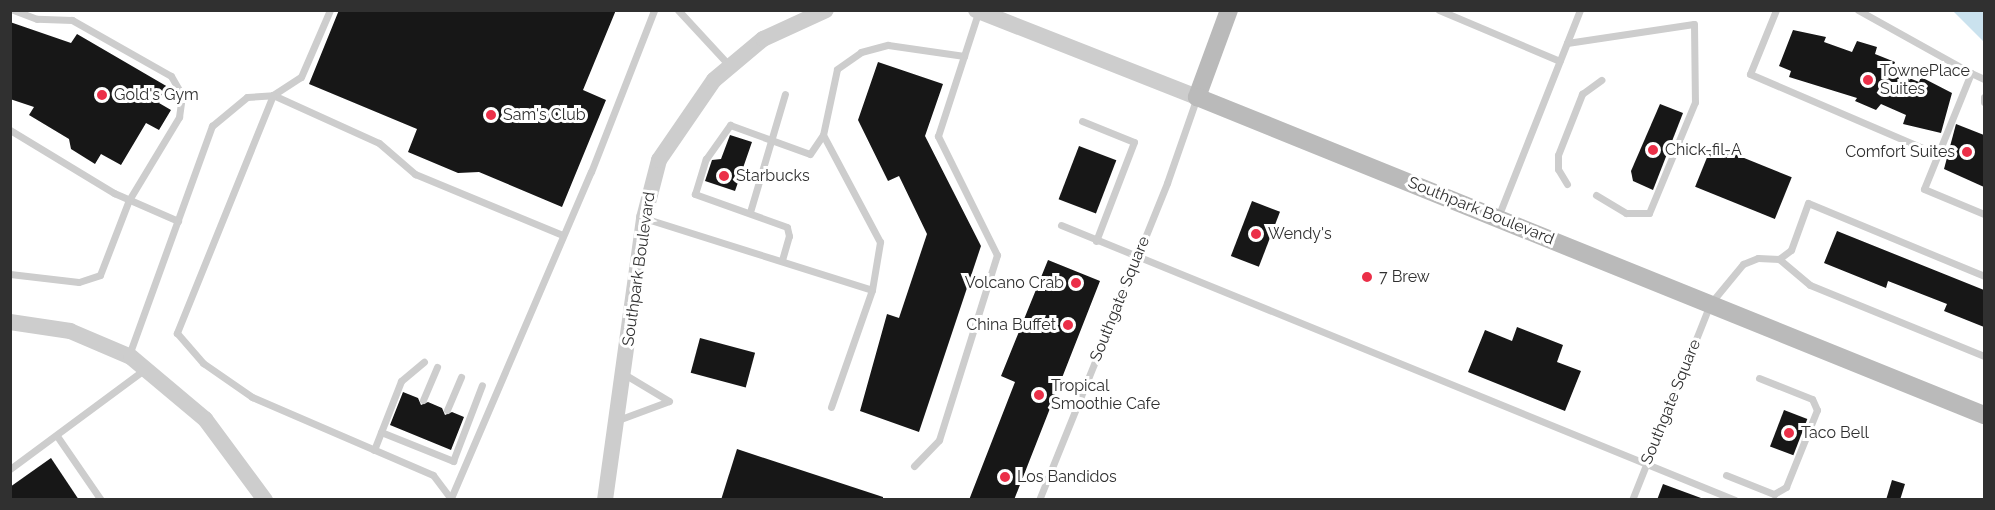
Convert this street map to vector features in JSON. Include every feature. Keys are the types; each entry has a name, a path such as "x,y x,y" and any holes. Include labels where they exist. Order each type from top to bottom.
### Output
{"main road":[{"path":"1197,97 1229,10"},
{"name":"Southpark Boulevard","path":"1197,97 1984,415"}],"street":[{"name":"Southpark Boulevard","path":"604,500 618,420 644,218 651,182 669,142 698,99 730,66 763,39 826,10"},
{"name":"Southpark Boulevard","path":"977,11 1197,97"},
{"path":"10,322 70,331 129,356 205,419 265,500"}],"lane":[{"path":"10,274 92,280 100,275 129,200 179,117 182,95 171,76 72,20 36,19 13,10"},
{"path":"330,10 301,77 273,95 177,333 202,363 252,397 433,475 451,499"},
{"path":"451,499 654,10"},
{"path":"678,10 730,66"},
{"path":"1439,10 1560,61"},
{"path":"1497,218 1580,10"},
{"path":"1776,10 1750,74 1937,153"},
{"path":"1858,10 1984,79"},
{"path":"914,466 939,440 997,255 938,136 977,11"},
{"path":"1567,43 1694,24 1695,102 1649,213 1639,216 1626,213 1596,195"},
{"path":"782,260 789,236 787,226 696,194 706,159 730,125 810,154 823,135 837,69 861,52 888,45 964,56"},
{"path":"1971,73 1924,189 1984,214"},
{"path":"1567,184 1558,170 1558,155 1582,94 1601,80"},
{"path":"750,212 785,93"},
{"path":"129,356 212,126 248,96 273,95 379,143 415,174 562,235"},
{"name":"Southgate Square","path":"1039,500 1136,258 1197,97"},
{"path":"1082,122 1134,142 1096,241"},
{"path":"10,130 129,200 178,221"},
{"path":"823,135 880,242 872,290 831,407"},
{"path":"1984,276 1808,203 1791,250 1779,259 1810,285 1984,356"},
{"path":"644,218 872,290"},
{"path":"1061,225 1136,258 1735,500"},
{"name":"Southgate Square","path":"1632,500 1710,304 1743,264 1758,258 1779,259"},
{"path":"375,450 401,381 424,362"},
{"path":"423,400 437,367"},
{"path":"10,469 146,368"},
{"path":"618,420 669,400 624,374"},
{"path":"447,410 460,377"},
{"path":"1726,475 1774,494 1786,487 1817,410 1812,399 1759,378"},
{"path":"381,432 453,461 482,386"},
{"path":"405,441 408,433"},
{"path":"57,436 101,500"},
{"path":"430,452 434,443"}],"water":[{"path":"1953,11 1984,11 1984,42"}],"building":[{"name":"Sam's Club","path":"339,10 616,10 583,90 606,100 562,207 479,172 458,173 408,152 417,129 309,84"},
{"name":"Gold's Gym","path":"10,22 71,43 77,34 168,87 159,103 171,110 159,130 146,123 121,165 101,154 95,164 71,149 69,139 29,115 34,107 10,99"},
{"name":"TownePlace Suites","path":"1793,30 1826,37 1824,42 1852,52 1857,41 1877,47 1875,54 1895,62 1892,71 1919,82 1921,77 1952,93 1941,133 1903,124 1906,115 1881,104 1876,110 1855,101 1857,98 1789,77 1791,71 1779,66"},
{"path":"878,62 943,84 925,136 981,246 919,432 860,411 887,314 899,318 927,234 899,176 888,181 858,120"},
{"name":"Chick-fil-A","path":"1660,104 1683,113 1653,190 1633,181 1631,171"},
{"name":"Comfort Suites","path":"1956,124 1984,135 1984,187 1944,169"},
{"path":"730,135 752,142 735,191 705,181 712,160 721,159"},
{"path":"1712,145 1792,177 1775,219 1695,187"},
{"path":"1079,146 1116,160 1096,214 1059,199"},
{"name":"Wendy's","path":"1252,201 1280,212 1259,267 1231,256"},
{"path":"1837,231 1984,290 1984,327 1944,311 1947,304 1888,281 1886,288 1824,263"},
{"path":"1048,260 1100,281 1014,500 969,500 1015,382 1001,376"},
{"path":"1517,327 1563,345 1557,362 1581,371 1565,411 1468,372 1485,330 1512,341"},
{"path":"700,338 755,353 746,388 691,373"},
{"path":"403,392 418,398 421,405 428,402 442,408 445,415 452,412 464,417 451,450 390,425"},
{"name":"Taco Bell","path":"1784,410 1807,419 1793,455 1770,446"},
{"path":"737,449 883,497 883,500 721,500"},
{"path":"51,458 79,500 10,500 10,487"},
{"path":"1892,480 1905,484 1900,500 1886,500"},
{"path":"1663,484 1701,498 1701,500 1657,500"}],"place":[{"name":"TownePlace Suites","path":"1868,80"},
{"name":"Gold's Gym","path":"102,95"},
{"name":"Sam's Club","path":"491,115"},
{"name":"Chick-fil-A","path":"1653,150"},
{"name":"Comfort Suites","path":"1967,152"},
{"name":"Starbucks","path":"724,176"},
{"name":"Wendy's","path":"1256,234"},
{"name":"7 Brew","path":"1367,277"},
{"name":"Volcano Crab","path":"1076,283"},
{"name":"China Buffet","path":"1068,325"},
{"name":"Tropical Smoothie Cafe","path":"1039,395"},
{"name":"Taco Bell","path":"1789,433"},
{"name":"Los Bandidos","path":"1005,477"}]}
